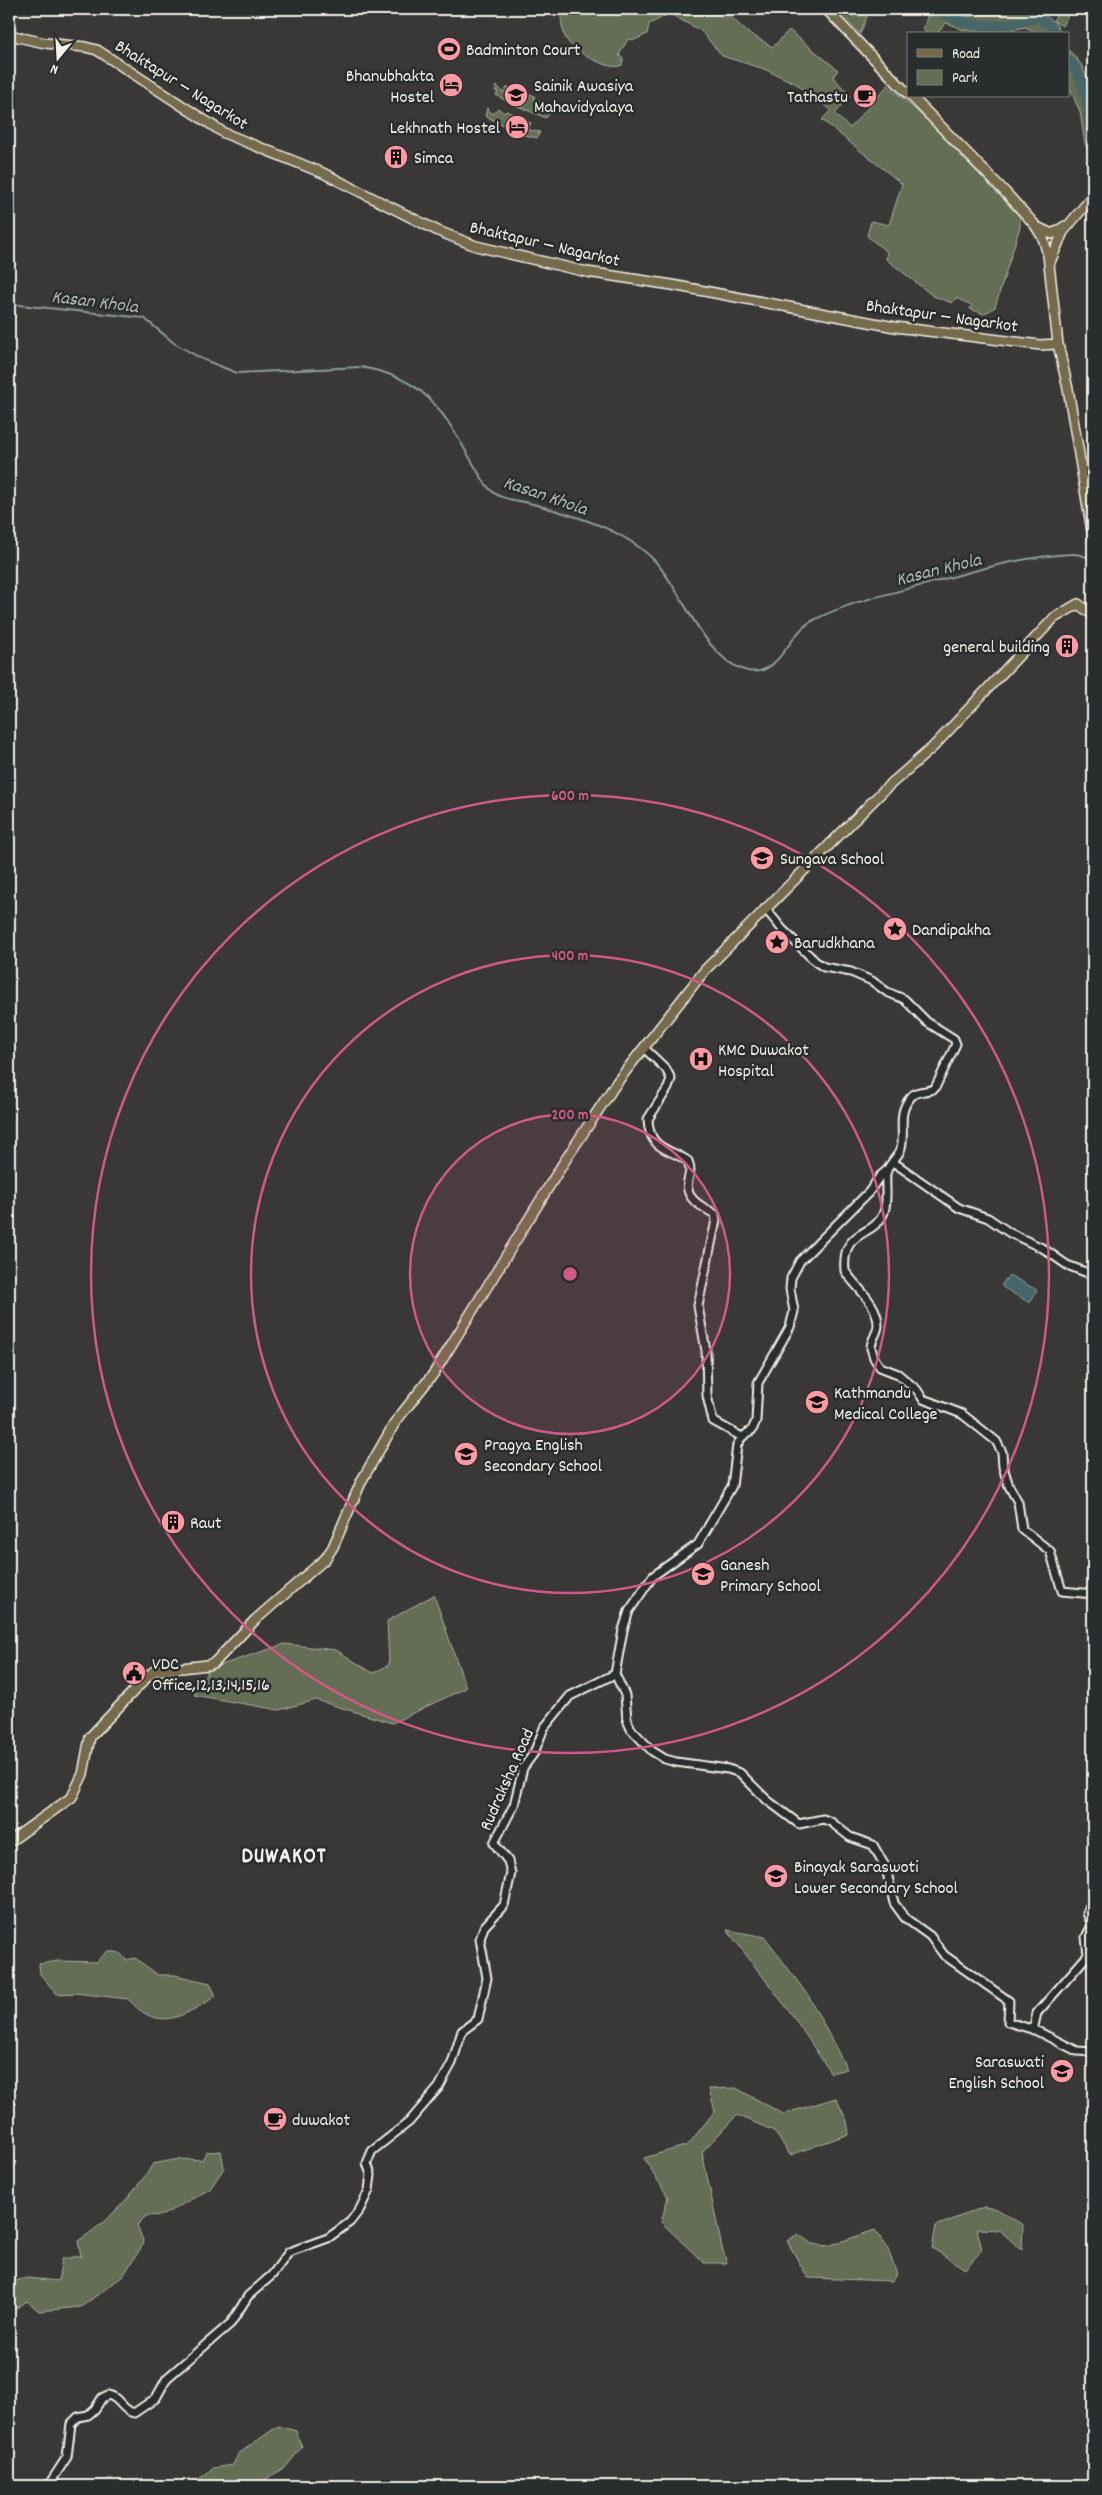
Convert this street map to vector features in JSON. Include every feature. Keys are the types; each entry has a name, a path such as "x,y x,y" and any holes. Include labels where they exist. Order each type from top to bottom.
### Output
{"main road":[{"path":"9,14 11,9"},
{"path":"826,9 907,93"},
{"name":"Bhaktapur — Nagarkot","path":"9,35 45,43 97,50 224,133 323,173 438,231 476,246 587,272 680,287 895,327 1040,345 1058,344"},
{"path":"913,98 1035,225 1043,238 1049,265 1058,344 1068,389 1093,537"},
{"path":"1049,265 1061,236 1071,221 1093,196"},
{"path":"1035,225 1052,234 1071,221"},
{"path":"1043,238 1053,243 1061,236"},
{"path":"9,1842 72,1797 83,1774 90,1737 148,1676 154,1672 208,1665 215,1662 254,1620 325,1559 333,1547 362,1480 396,1422 434,1373 564,1162 617,1082 645,1049 704,970 885,789 933,747 1054,618 1078,604 1093,615"}],"street":[{"path":"765,908 782,929 816,962 824,966 851,972 872,981 887,992 904,999 927,1022 954,1040 956,1044 954,1053 935,1088 912,1095 904,1108 901,1120 902,1144 893,1162 869,1192 793,1270 790,1289 794,1311 790,1326 758,1383 756,1393 758,1410 752,1430 742,1437 736,1446 732,1486 698,1544 653,1576 629,1611 623,1630 615,1674 625,1695 628,1720 632,1728 652,1751 665,1760 728,1769 740,1774 758,1793 799,1824 811,1820 831,1822 850,1837 872,1845 886,1868 894,1903 905,1918 930,1936 944,1955 1009,2002 1008,2022 1034,2030 1077,2051 1093,2052"},
{"path":"645,1049 666,1069 671,1079 668,1088 648,1119 651,1135 657,1145 664,1151 688,1161 691,1167 687,1186 688,1193 700,1207 715,1214 716,1220 698,1306 706,1351 707,1396 713,1421 742,1437"},
{"path":"893,1162 959,1208 988,1218 1010,1233 1044,1249 1067,1265 1093,1275"},
{"path":"886,1171 886,1201 883,1214 874,1225 850,1241 844,1268 846,1274 860,1288 877,1317 878,1329 871,1343 874,1358 880,1367 898,1374 907,1381 923,1399 962,1414 990,1434 1002,1452 1003,1467 1009,1486 1018,1502 1022,1529 1050,1551 1062,1591 1093,1594"},
{"name":"Rudraksha Road","path":"48,2486 67,2457 70,2429 75,2419 95,2409 102,2398 108,2395 115,2397 125,2410 134,2414 140,2411 158,2396 167,2378 231,2323 248,2296 272,2275 289,2252 328,2238 355,2216 371,2182 367,2163 372,2152 409,2122 439,2087 456,2055 462,2031 478,2019 486,1978 480,1939 484,1928 504,1905 511,1872 508,1861 494,1843 514,1805 523,1768 534,1753 544,1728 570,1696 615,1674"},
{"path":"1034,2030 1037,2013 1088,1955 1086,1938 1092,1925 1087,1913 1093,1899"}],"green space":[{"path":"559,9 723,9 747,32 773,47 789,30 838,70 833,77 850,95 835,114 850,128 888,85 931,124 1020,217 1020,227 995,307 984,314 970,309 972,305 956,298 952,303 933,296 886,259 887,252 867,236 871,221 889,225 902,184 822,120 831,110 795,83 764,69 722,56 701,31 663,10 665,16 649,24 647,34 635,40 628,39 619,55 623,59 622,65 610,66 586,56 569,43 563,31"},
{"path":"837,9 870,9 860,34"},
{"path":"930,9 949,9 961,17 1021,10 1033,11 1053,21 1060,9 1071,10 1062,26 1054,21 1061,32 1036,32 1025,27 995,32 972,32 946,23 938,32 925,32 923,29"},
{"path":"1070,52 1078,60 1090,85 1093,115 1093,158 1085,144 1080,112 1070,89"},
{"path":"497,86 503,92 508,87 515,92 517,89 535,96 534,100 542,102 539,109 551,111 546,118 508,102 496,95 498,92 495,91"},
{"name":"Lekhnath Hostel","path":"487,108 493,114 498,108 504,113 506,111 524,119 523,121 531,123 528,130 540,132 537,138 524,135 485,116"},
{"path":"434,1595 466,1688 392,1723 316,1700 279,1710 194,1695 209,1669 285,1644 336,1650 373,1673 389,1665 387,1621"},
{"path":"727,1930 765,1937 809,1997 847,2069 831,2073 793,2016"},
{"path":"108,1951 120,1953 126,1960 135,1958 158,1975 175,1975 210,1983 216,1996 182,2015 160,2019 150,2016 128,1999 75,1993 57,1994 40,1974 39,1964 58,1961 96,1962"},
{"path":"736,2088 783,2114 836,2098 847,2121 849,2134 790,2155 774,2131 737,2115 702,2152 722,2248 727,2263 704,2263 661,2222 668,2197 644,2158 688,2145 715,2111 709,2089"},
{"path":"221,2151 224,2168 210,2189 163,2215 146,2216 137,2225 144,2243 123,2276 81,2307 39,2311 27,2301 9,2313 9,2282 28,2278 58,2281 62,2259 81,2256 78,2241 120,2207 153,2164 179,2159 202,2160 206,2152"},
{"path":"984,2207 997,2209 1023,2225 1022,2250 999,2230 977,2229 982,2250 965,2269 932,2248 936,2226"},
{"path":"875,2230 887,2247 897,2274 892,2281 808,2278 787,2241 798,2234 812,2244 828,2246"},
{"path":"278,2426 296,2431 302,2447 285,2468 253,2486 157,2486 164,2481 192,2484 214,2468 233,2465 238,2454"}],"water":[{"path":"1009,1275 1037,1290 1030,1303 1002,1287 1002,1284"}],"waterway":[{"path":"940,9 939,12 957,20 986,26 1006,25 1039,18 1049,24 1055,32"},
{"path":"1070,63 1083,88 1093,147"},
{"name":"Kasan Khola","path":"9,304 144,318 174,343 202,359 237,373 360,367 400,378 415,387 440,410 490,490 502,497 533,504 597,524 628,539 654,560 705,637 717,651 730,663 744,670 756,672 766,669 782,654 803,627 826,614 854,604 980,569 1017,561 1053,555 1074,554 1093,559"}],"place":[{"name":"Badminton Court","path":"449,49"},
{"name":"Bhanubhakta Hostel","path":"451,85"},
{"name":"Sainik Awasiya Mahavidyalaya","path":"516,95"},
{"name":"Tathastu","path":"865,96"},
{"name":"Lekhnath Hostel","path":"517,127"},
{"name":"Simca","path":"396,157"},
{"name":"general building","path":"1067,646"},
{"name":"Sungava School","path":"762,858"},
{"name":"Dandipakha","path":"895,929"},
{"name":"Barudkhana","path":"777,942"},
{"name":"KMC Duwakot Hospital","path":"701,1059"},
{"name":"Kathmandu Medical College","path":"817,1402"},
{"name":"Pragya English Secondary School","path":"466,1454"},
{"name":"Raut","path":"173,1522"},
{"name":"Ganesh Primary School","path":"703,1574"},
{"name":"VDC Office,12,13,14,15,16","path":"134,1673"},
{"name":"Binayak Saraswoti Lower Secondary School","path":"776,1876"},
{"name":"Saraswati English School","path":"1062,2071"},
{"name":"duwakot","path":"275,2119"}],"district":[{"name":"DUWAKOT","path":"284,1854"}]}
